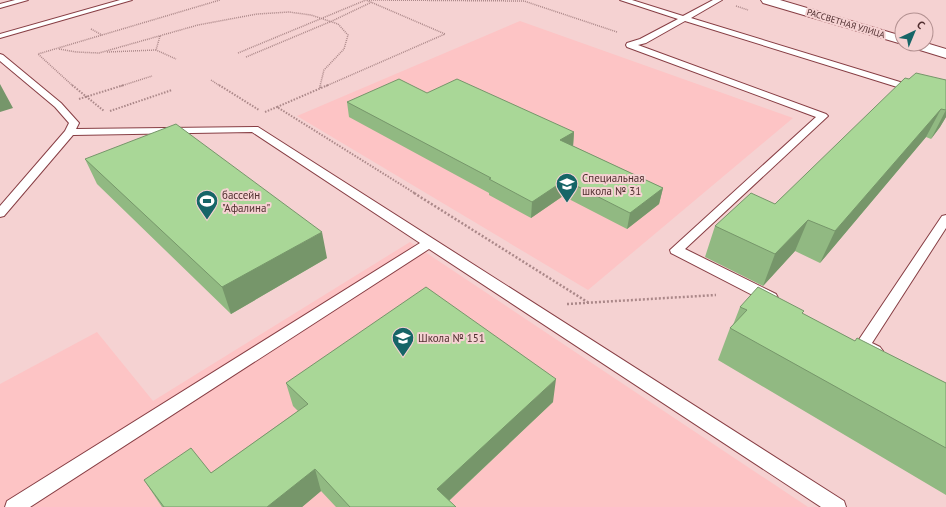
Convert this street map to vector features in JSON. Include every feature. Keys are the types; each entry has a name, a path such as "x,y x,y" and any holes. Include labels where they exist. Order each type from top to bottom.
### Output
{"street":[{"name":"РАССВЕТНАЯ УЛИЦА","path":"767,0 894,38"},
{"path":"934,50 946,54"}],"lane":[{"path":"0,6 24,0"},
{"path":"0,36 128,0"},
{"path":"624,0 898,84"},
{"path":"718,0 643,41 630,45 823,116 676,250 781,303"},
{"path":"0,57 58,105 72,127"},
{"path":"0,213 72,127"},
{"path":"72,127 254,129 837,507"},
{"path":"884,356 860,344 946,219"},
{"path":"14,507 430,243"}],"path":[{"path":"112,116 85,97 38,54 220,0"},
{"path":"367,0 445,34 277,107 589,303"},
{"path":"238,53 367,0 524,1 643,41"},
{"path":"246,57 332,21 372,2"},
{"path":"99,53 198,25 257,14 289,12 311,15 338,24 348,35 344,49 324,70 320,88"},
{"path":"156,50 160,36"},
{"path":"57,49 99,53 156,50 176,59"},
{"path":"58,105 152,76"},
{"path":"211,80 263,113 255,113"},
{"path":"72,127 106,112 172,90"},
{"path":"566,304 722,295"}],"shaded area":[{"name":"Специальная школа № 31","path":"520,21 793,118 588,290 297,116"},
{"name":"Школа № 151","path":"410,242 808,507 0,507 0,384 97,332 153,401"}],"building":[{"path":"916,73 946,80 946,110 941,109 835,231 808,220 775,254 715,226 751,193 775,204 905,78 909,79"},
{"path":"399,79 427,93 457,79 574,132 560,140 663,188 630,213 565,180 532,202 489,179 491,178 347,102"},
{"name":"бассейн \"Афалина\"","path":"176,124 322,232 222,287 85,159"},
{"path":"426,287 556,379 437,489 456,507 350,507 315,469 267,507 164,507 144,480 191,448 211,473 308,404 286,383"},
{"path":"758,287 804,311 802,313 855,341 857,338 946,383 946,448 730,328 747,310 740,307"}],"place":[{"name":"Специальная школа № 31","path":"567,204"},
{"name":"бассейн \"Афалина\"","path":"207,220"},
{"name":"Школа № 151","path":"403,358"}]}
